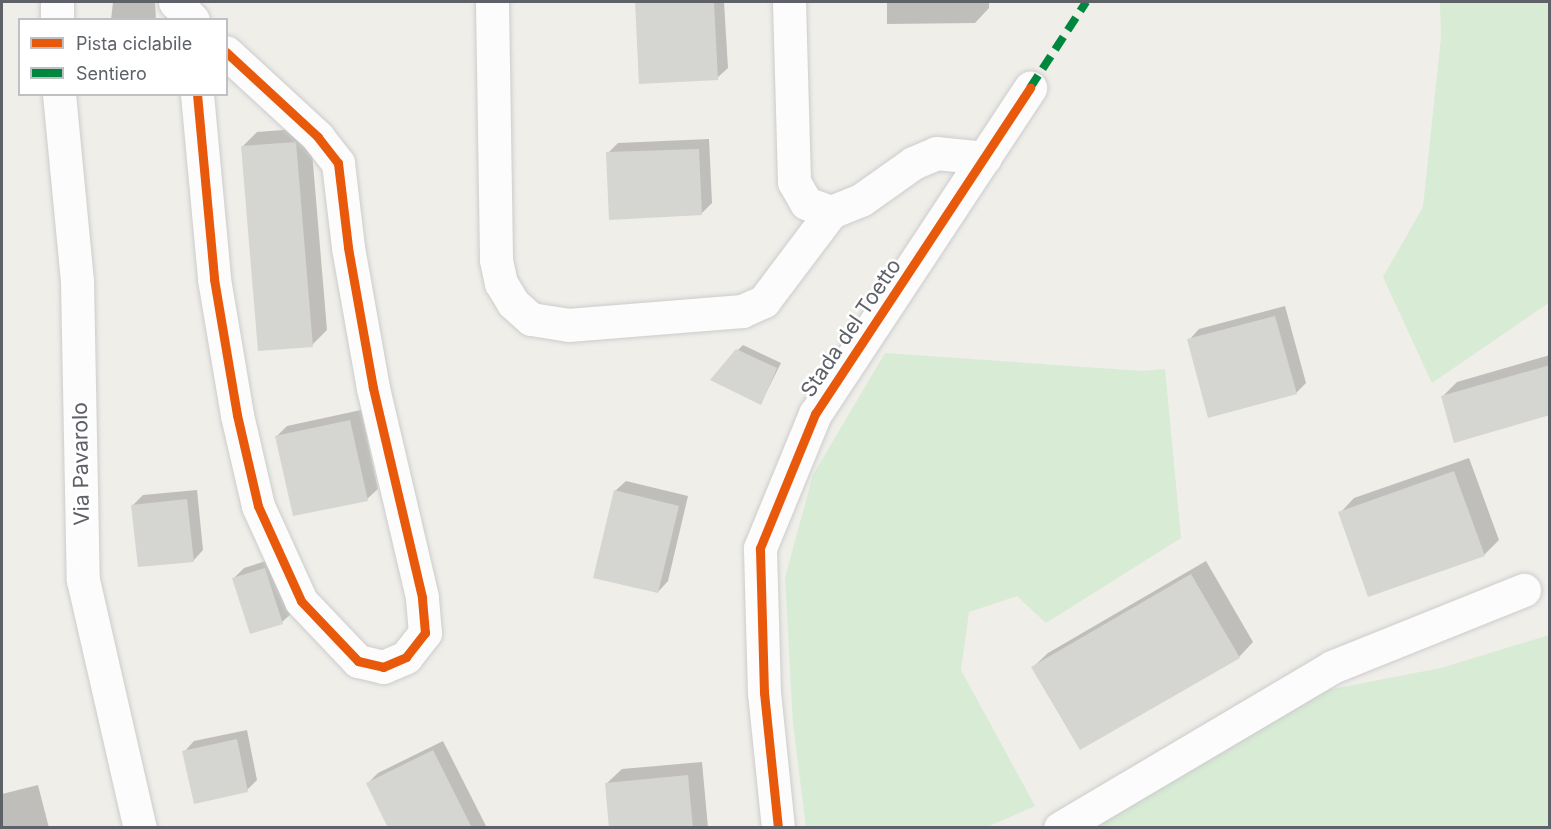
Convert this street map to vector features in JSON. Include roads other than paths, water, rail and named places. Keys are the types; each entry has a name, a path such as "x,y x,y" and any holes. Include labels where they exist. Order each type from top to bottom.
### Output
{"street":[{"path":"57,2 57,18"},
{"path":"174,2 181,18"},
{"path":"174,2 191,18"},
{"path":"492,2 496,260 501,283 513,303 531,319 568,325 742,311 764,301 831,212 861,200 913,163 936,153 985,158"},
{"path":"789,2 794,182 806,203 831,212"},
{"path":"197,96 214,279 258,507 301,601 335,642 358,661 383,667 406,657 425,633 422,597 373,388 348,248 338,164 318,137 228,54"},
{"name":"Stada del Toetto","path":"778,828 764,693 760,548 815,414 1030,88"},
{"name":"Via Pavarolo","path":"59,96 77,280 84,580 140,828"},
{"path":"1060,828 1332,667 1524,590"}]}
